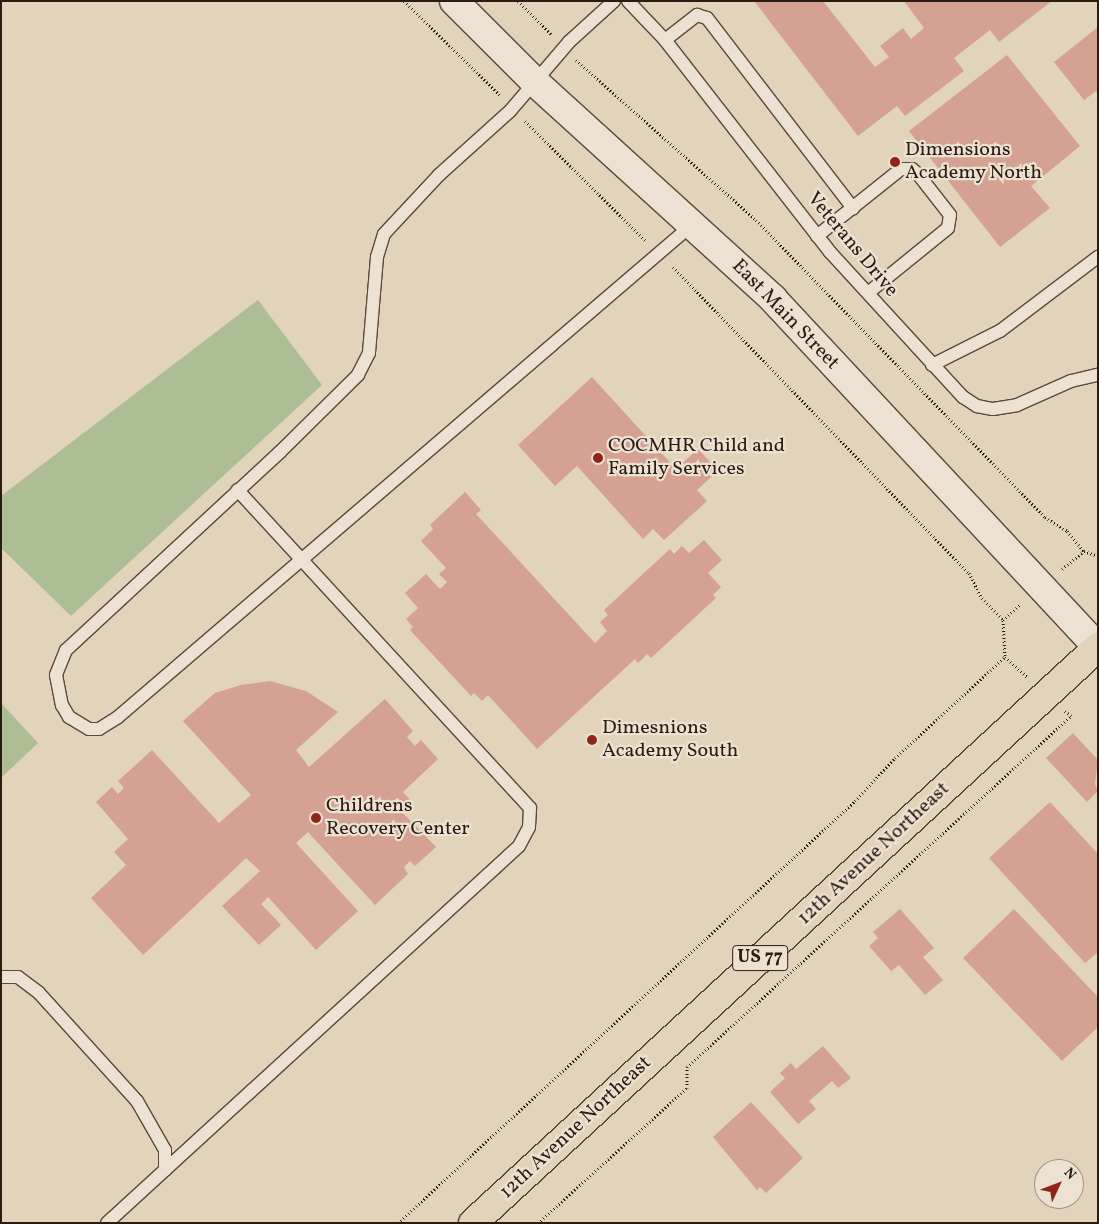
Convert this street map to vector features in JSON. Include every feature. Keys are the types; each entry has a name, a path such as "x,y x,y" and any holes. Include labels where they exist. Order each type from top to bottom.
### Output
{"main road":[{"name":"12th Avenue Northeast","path":"474,1223 1098,647"}],"street":[{"name":"East Main Street","path":"454,1 536,83 773,299 1098,647"}],"lane":[{"path":"614,1 564,48 513,108 439,175 384,234 377,257 372,334 364,364 338,396 66,650 56,675 62,705 69,717 89,730 99,729 118,717 300,558 339,530 660,254 692,224"},
{"name":"Veterans Drive","path":"628,1 665,40 817,236 932,365 963,396 977,406 993,409 1017,405 1071,381 1098,375"},
{"path":"665,40 697,15 707,18 853,208"},
{"path":"817,236 906,168 918,174 950,216 948,228 868,294"},
{"path":"932,365 1000,331 1098,257"},
{"path":"107,1223 519,846 530,827 530,808 238,490"},
{"path":"1,977 18,977 39,993 137,1100 165,1150 165,1170"}],"path":[{"path":"398,1223 855,802 895,758 1005,657 1003,620 982,598 969,574 660,254 404,1"},
{"path":"518,1 607,90 756,220 1045,516 1067,531 1084,551 1098,556"},
{"path":"538,1223 687,1088 687,1067 1071,716 1047,694"}],"green space":[{"path":"258,300 322,385 71,616 1,548 1,496"},
{"path":"1,703 38,743 1,778"}],"building":[{"path":"754,1 823,1 875,67 889,57 880,46 903,28 911,39 924,28 904,1 1052,1 999,42 990,30 954,58 964,71 905,116 897,106 858,136"},
{"path":"1098,27 1098,94 1096,91 1084,100 1054,62"},
{"path":"1007,55 1080,146 1031,186 1050,208 1000,247 909,131"},
{"name":"COCMHR Child and Family Services","path":"592,377 676,469 698,449 718,471 697,490 707,501 664,540 653,529 643,539 577,466 555,486 518,445"},
{"path":"465,492 481,510 476,514 595,643 607,631 600,622 608,615 604,610 670,549 674,554 682,546 689,553 704,540 722,560 708,573 721,587 713,595 716,598 651,658 647,654 638,663 635,659 537,749 488,695 482,701 474,693 471,696 410,630 413,627 406,619 418,608 405,593 426,574 440,589 447,582 439,574 446,568 421,541 433,529 430,525"},
{"name":"Childrens Recovery Center","path":"270,681 306,691 338,712 296,750 309,767 385,699 413,731 407,737 415,746 421,740 438,759 403,792 413,803 403,813 436,847 415,866 410,861 404,867 408,874 375,905 308,832 296,843 358,911 316,950 268,897 261,904 281,925 259,945 222,906 260,871 246,858 143,955 91,898 126,865 114,852 128,839 96,802 112,787 118,794 124,788 118,781 152,750 219,823 251,795 183,721 215,693 241,685"},
{"path":"1073,733 1098,760 1095,784 1098,791 1087,802 1046,758"},
{"path":"1050,802 1098,854 1098,952 1085,963 989,858"},
{"path":"900,909 934,948 923,957 943,980 925,995 899,965 891,971 869,946 878,938 873,932"},
{"path":"1014,909 1098,997 1098,1027 1062,1061 963,958"},
{"path":"823,1046 851,1078 838,1088 832,1081 809,1101 816,1109 798,1124 770,1092 785,1078 780,1073 791,1063 796,1069"},
{"path":"751,1102 803,1158 766,1193 760,1187 757,1190 713,1137"}],"place":[{"name":"Dimensions Academy North","path":"895,162"},
{"name":"COCMHR Child and Family Services","path":"598,458"},
{"name":"Dimesnions Academy South","path":"592,740"},
{"name":"Childrens Recovery Center","path":"316,818"}]}
